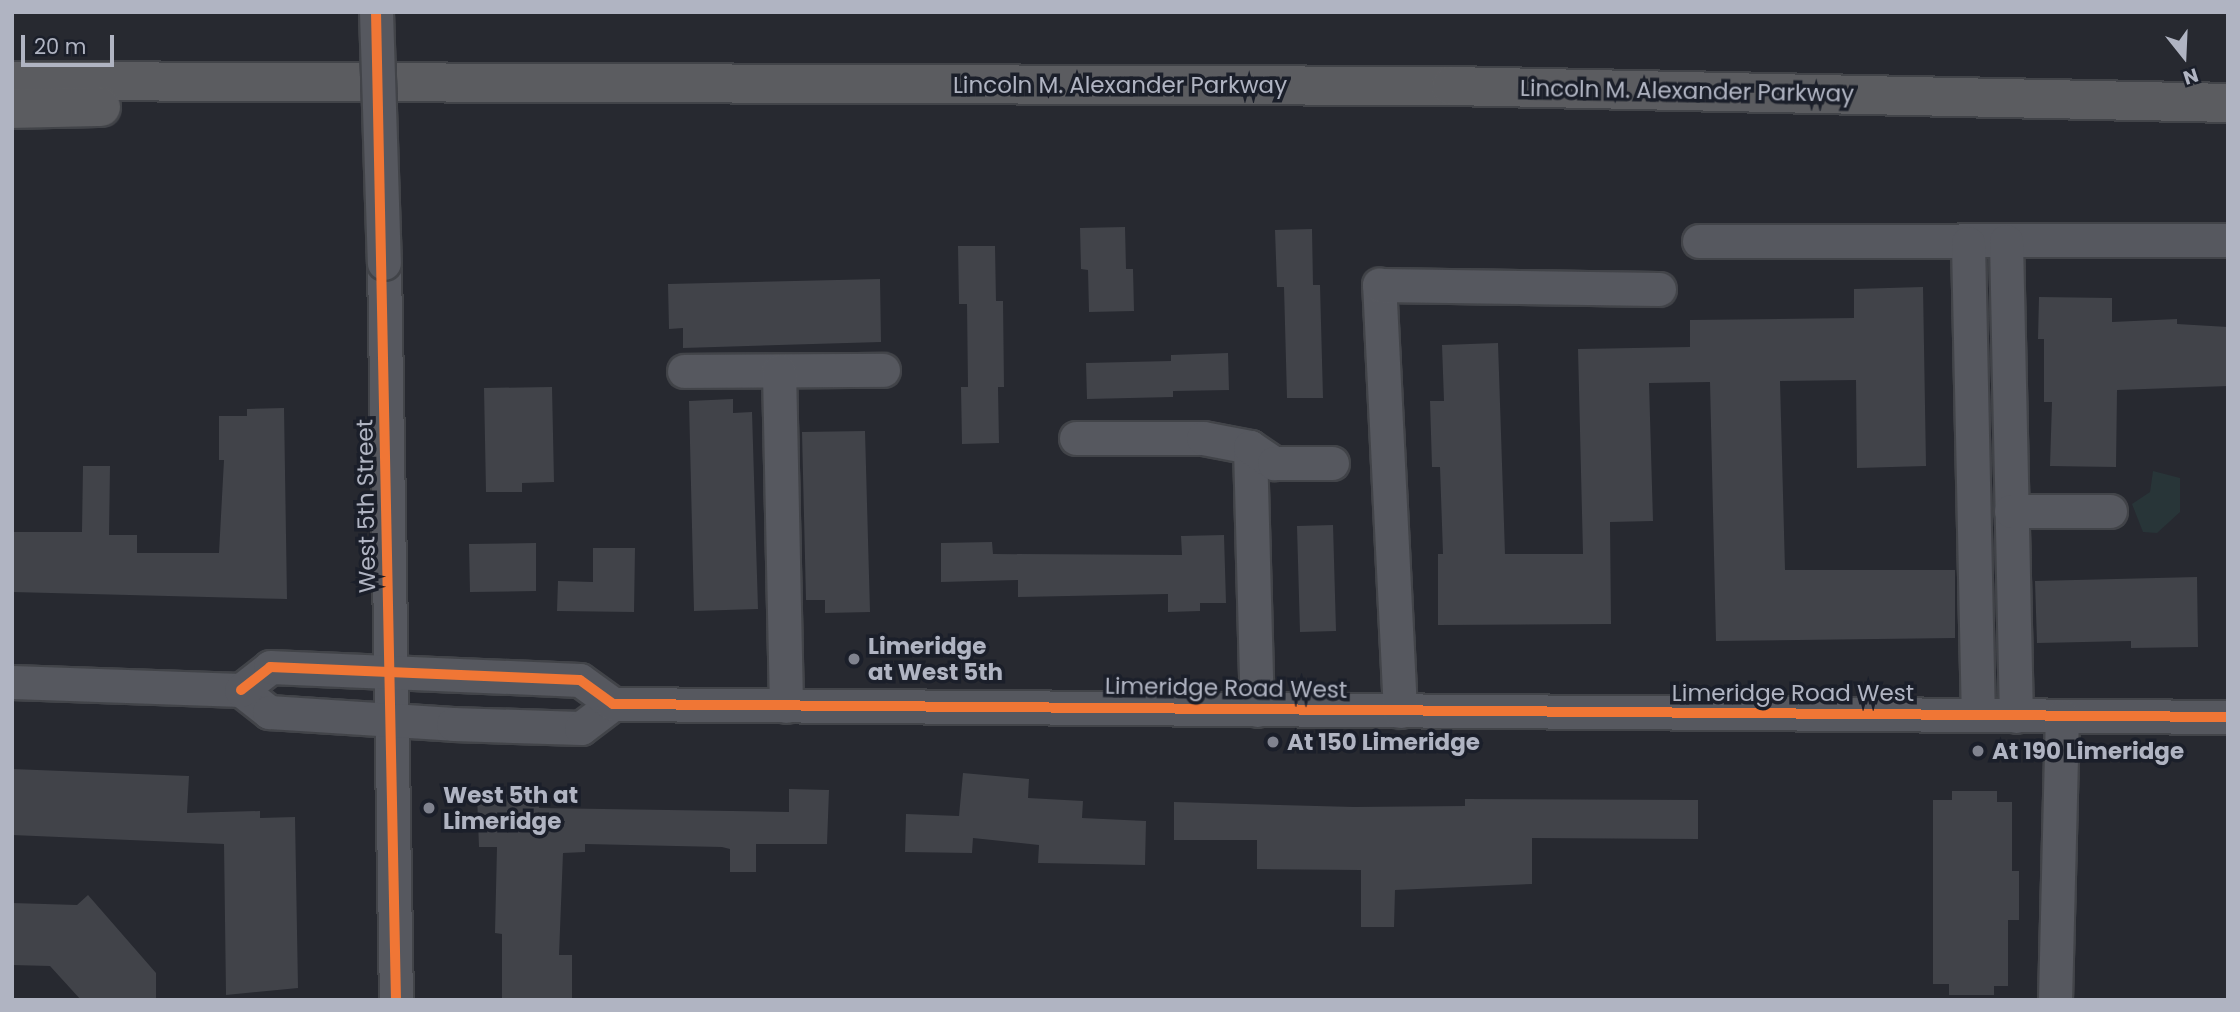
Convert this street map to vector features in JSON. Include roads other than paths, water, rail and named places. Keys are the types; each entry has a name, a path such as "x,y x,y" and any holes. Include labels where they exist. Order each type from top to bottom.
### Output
{"highway":[{"name":"Lincoln M. Alexander Parkway","path":"12,80 1451,86 2228,103"},
{"path":"12,109 188,105 286,83"}],"street":[{"name":"West 5th Street","path":"376,12 384,263 396,1000"},
{"path":"1699,241 1968,243 2228,240"},
{"path":"2006,242 2016,716"},
{"path":"1968,243 1978,715"},
{"path":"1399,711 1379,285 1659,289"},
{"path":"779,370 786,706"},
{"path":"684,371 883,370"},
{"path":"1076,438 1203,438 1250,447 1274,463 1332,463"},
{"path":"1250,447 1257,710"},
{"path":"2011,511 2110,511"},
{"path":"12,682 241,690 269,712 390,721 581,728 612,704 580,680 390,669 270,667 241,690"},
{"name":"Limeridge Road West","path":"612,704 2228,717"},
{"path":"2055,1000 2062,716"}],"place":[{"name":"Limeridge at West 5th","path":"854,659"},
{"name":"At 150 Limeridge","path":"1273,742"},
{"name":"At 190 Limeridge","path":"1978,751"},
{"name":"West 5th at Limeridge","path":"429,808"}]}
